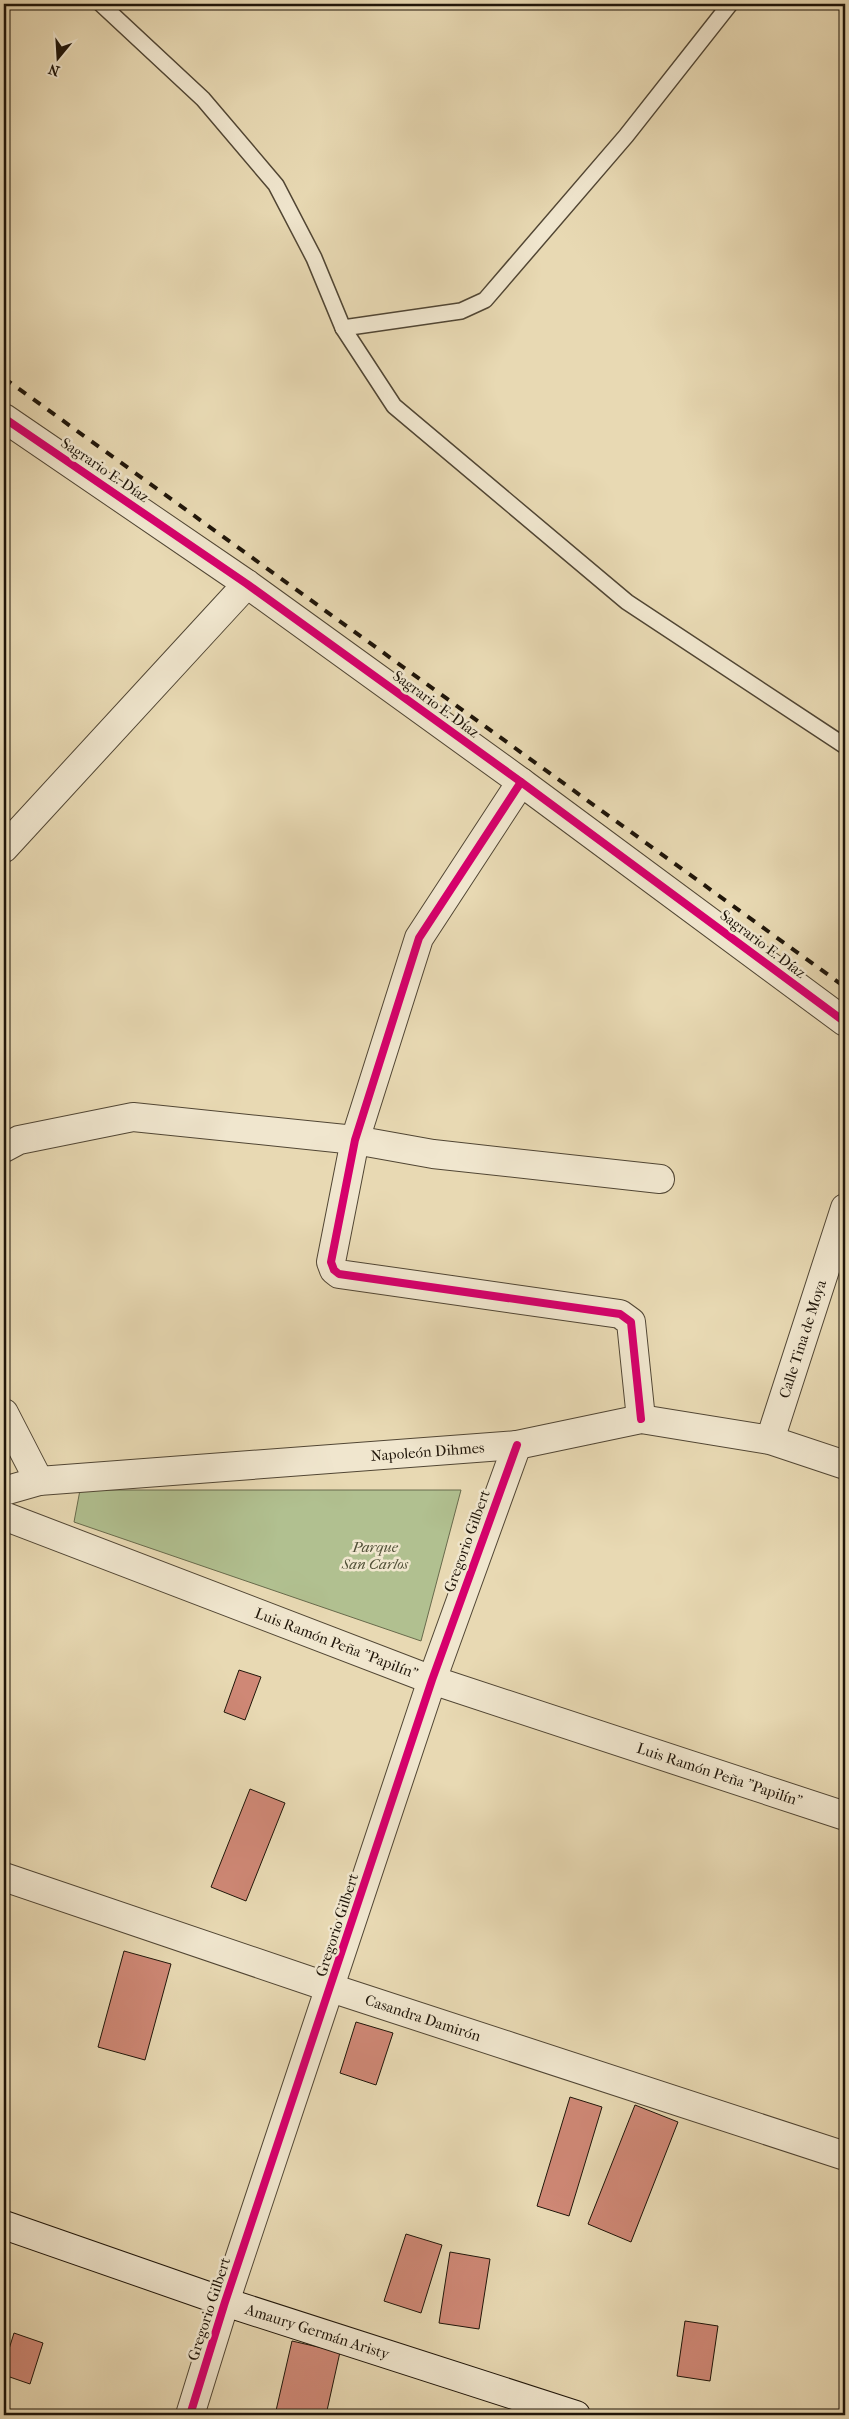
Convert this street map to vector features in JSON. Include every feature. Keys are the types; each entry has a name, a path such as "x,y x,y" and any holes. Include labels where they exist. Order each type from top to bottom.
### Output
{"street":[{"name":"Sagrario E. Díaz","path":"4,418 248,584 521,782 845,1022"},
{"path":"4,848 248,584"},
{"path":"521,782 419,938 355,1140 331,1262 334,1270 340,1274 620,1314 631,1322 641,1419"},
{"path":"4,1148 19,1140 133,1117 355,1140 433,1154 660,1180"},
{"name":"Calle Tina de Moya","path":"770,1440 845,1208"},
{"path":"4,1413 39,1480"},
{"name":"Napoleón Dihmes","path":"4,1491 39,1480 517,1445 641,1419 770,1440 845,1466"},
{"name":"Gregorio Gilbert","path":"190,2415 225,2302 432,1680 517,1445"},
{"name":"Luis Ramón Peña \"Papilín\"","path":"4,1516 432,1680 845,1816"},
{"name":"Casandra Damirón","path":"4,1877 331,1988 845,2156"},
{"name":"Amaury Germán Aristy","path":"4,2225 225,2302 576,2415"}],"lane":[{"path":"100,4 203,99 276,185 314,258 343,328 394,406 627,602 845,746"},
{"path":"343,328 460,312 485,300 626,136 730,4"}],"green space":[{"name":"Parque San Carlos","path":"80,1490 461,1490 421,1641 74,1522"}],"building":[{"path":"239,1670 261,1677 245,1720 224,1712"},
{"path":"250,1789 285,1803 246,1901 211,1887"},
{"path":"124,1951 171,1964 145,2060 98,2047"},
{"path":"356,2022 393,2033 376,2085 340,2073"},
{"path":"570,2097 602,2107 569,2216 537,2206"},
{"path":"635,2105 678,2122 631,2242 588,2224"},
{"path":"406,2234 442,2245 421,2313 384,2301"},
{"path":"450,2252 490,2259 479,2329 439,2323"},
{"path":"685,2321 718,2326 710,2381 677,2376"},
{"path":"14,2333 43,2343 30,2384 4,2375 4,2365"},
{"path":"292,2341 340,2352 326,2415 275,2415"}],"railway":[{"path":"4,378 845,987"}],"cycle path":[{"path":"4,418 247,584 521,782 845,1022"},
{"path":"521,782 419,938 355,1140 331,1262 334,1270 339,1274 620,1314 631,1322 641,1419"},
{"path":"190,2415 225,2302 432,1680 517,1445"}]}
